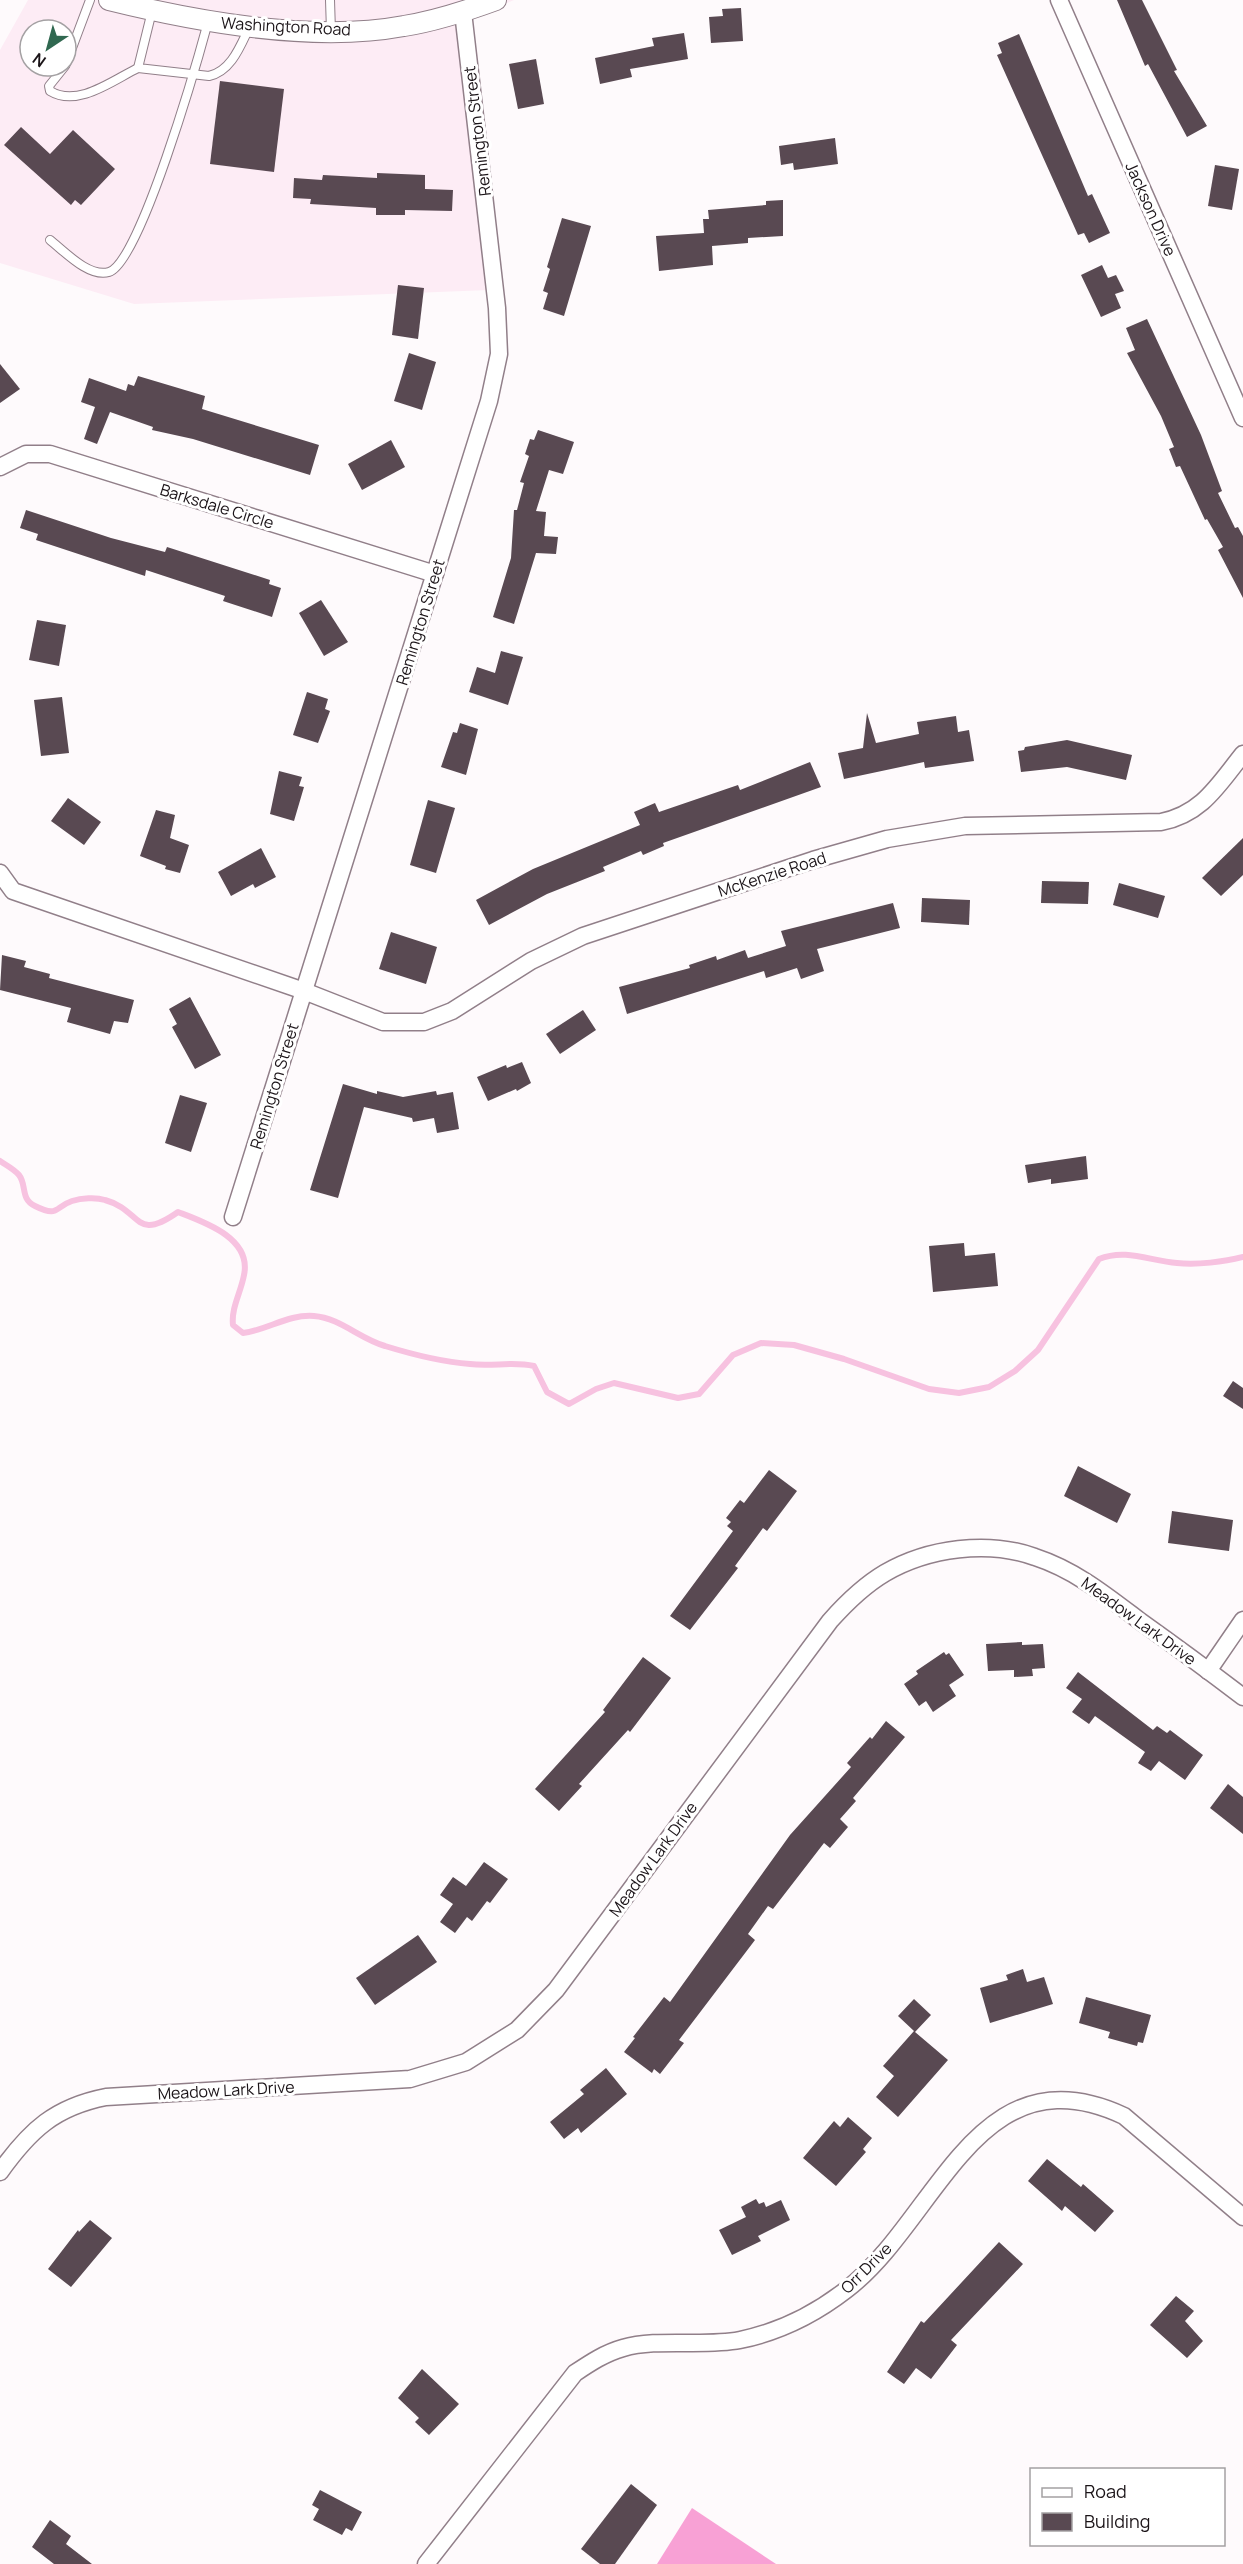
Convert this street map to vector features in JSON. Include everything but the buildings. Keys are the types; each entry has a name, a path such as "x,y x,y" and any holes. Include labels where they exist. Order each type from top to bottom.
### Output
{"street":[{"name":"Washington Road","path":"109,0 208,21 330,31 403,27 463,12 496,0"},
{"name":"Jackson Drive","path":"1059,0 1243,418"},
{"name":"Remington Street","path":"233,1217 489,401 499,354 497,308 463,12"},
{"name":"Barksdale Circle","path":"0,467 26,454 50,454 435,574"},
{"name":"McKenzie Road","path":"304,991 383,1022 423,1022 452,1011 531,961 583,936 813,860 887,839 965,826 1161,822 1181,818 1205,801 1243,754"},
{"path":"0,873 13,891 304,991"},
{"name":"Meadow Lark Drive","path":"0,2172 20,2144 54,2114 79,2102 106,2097 410,2079 466,2062 517,2030 556,1990 830,1620 854,1595 885,1573 922,1557 957,1550 997,1549 1035,1557 1088,1582 1243,1697"},
{"path":"1208,1671 1243,1620"},
{"name":"Orr Drive","path":"426,2564 575,2373 598,2357 625,2348 739,2340 779,2329 817,2311 848,2289 872,2266 980,2133 1018,2107 1045,2100 1073,2099 1100,2105 1124,2116 1243,2217"}],"lane":[{"path":"78,31 90,0"},
{"path":"330,0 330,31"},
{"path":"138,68 152,10"},
{"path":"50,240 74,260 93,270 105,273 116,268 147,210 194,73 208,21"},
{"path":"55,78 49,86 50,91 66,98 79,96 138,68 209,76 223,69 238,49 250,26"}],"shaded area":[{"path":"28,0 514,0 460,23 489,290 134,304 0,263 0,50"},
{"path":"692,2508 776,2564 657,2564"}],"waterway":[{"path":"0,1161 19,1175 27,1200 48,1211 56,1210 72,1201 97,1198 117,1205 145,1224 153,1225 178,1212 224,1233 241,1251 245,1262 233,1319 233,1325 243,1333 295,1317 314,1316 333,1321 376,1343 427,1357 478,1365 534,1366 547,1392 569,1404 596,1389 614,1383 678,1398 699,1394 733,1355 761,1343 794,1345 844,1359 929,1389 959,1393 989,1387 1015,1371 1038,1350 1099,1259 1128,1255 1193,1264 1243,1257"}]}
